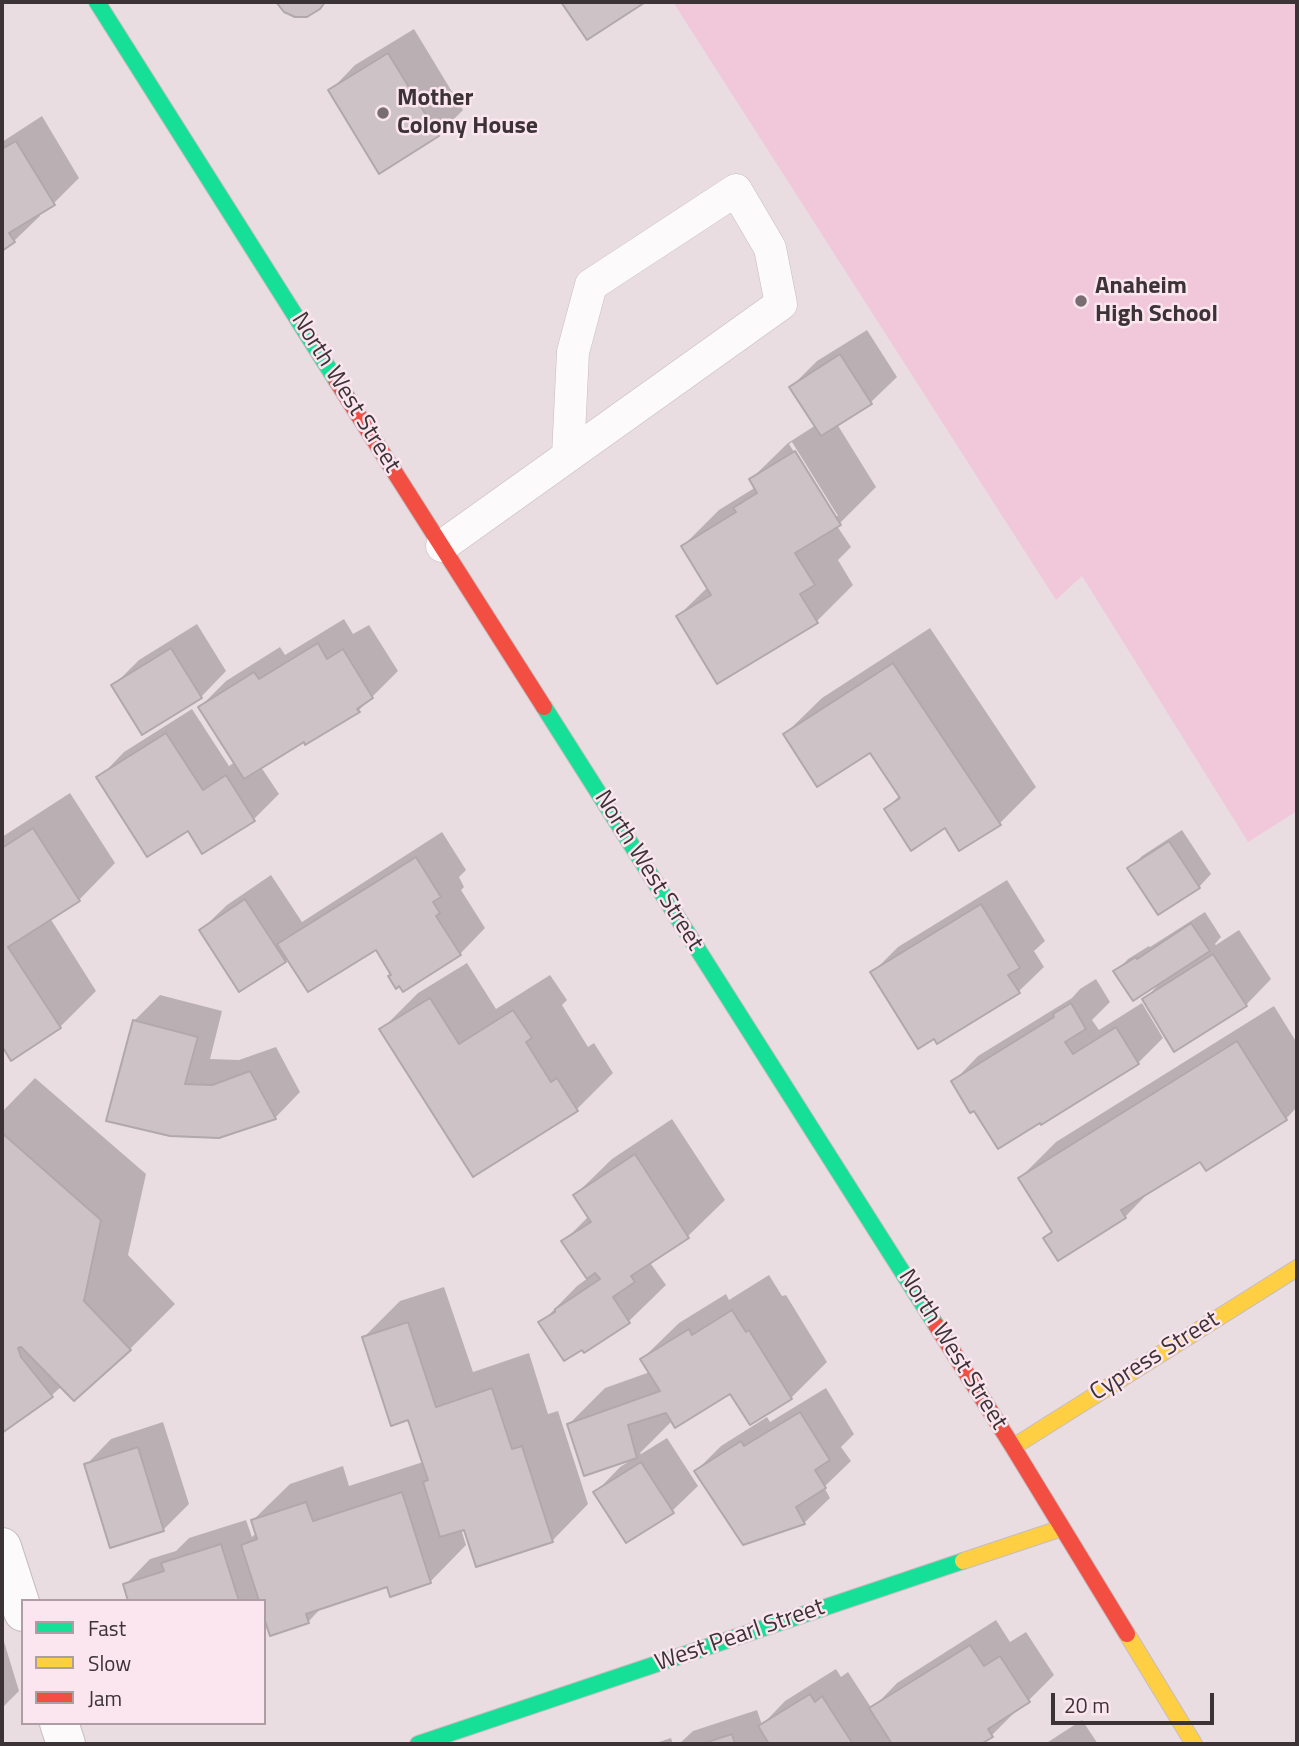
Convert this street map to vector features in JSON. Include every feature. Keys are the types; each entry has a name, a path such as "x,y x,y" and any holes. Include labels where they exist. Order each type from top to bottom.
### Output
{"street":[{"name":"North West Street","path":"97,2 1013,1447 1194,1744"},
{"name":"Cypress Street","path":"1013,1447 1297,1268"},
{"name":"West Pearl Street","path":"418,1744 1062,1528"},
{"path":"2,1547 21,1606"},
{"path":"60,1725 66,1744"}],"lane":[{"path":"442,545 781,304 770,248 736,190 591,285 573,352 568,455"}],"shaded area":[{"name":"Anaheim High School","path":"673,2 1297,2 1297,811 1248,842 1082,576 1056,600"}],"building":[{"path":"276,2 325,2 320,9 307,17 295,17 284,12"},
{"path":"561,2 643,2 644,3 587,40"},
{"name":"Mother Colony House","path":"388,53 439,136 379,174 328,90"},
{"path":"16,141 55,205 9,233 15,242 2,251 2,149"},
{"path":"840,354 872,404 821,436 789,387"},
{"path":"795,451 841,525 795,553 815,585 800,594 818,623 717,684 676,616 711,595 681,546 736,512 733,508 757,493 749,479"},
{"path":"318,643 327,659 343,649 373,698 357,709 360,712 244,779 198,707 254,672 259,679"},
{"path":"171,648 202,698 142,735 111,685"},
{"path":"893,663 1001,825 959,851 945,828 911,851 884,809 900,798 870,753 817,787 783,734"},
{"path":"166,733 203,790 226,775 255,821 202,854 188,831 147,857 96,777"},
{"path":"33,828 80,901 8,947 61,1028 11,1061 2,1046 2,848"},
{"path":"1169,841 1200,888 1158,915 1127,868"},
{"path":"416,857 441,897 433,902 440,913 436,916 461,955 403,992 399,986 396,989 376,950 308,992 277,944"},
{"path":"245,899 286,962 239,992 199,930"},
{"path":"981,904 1020,968 1008,975 1020,993 937,1044 934,1039 918,1049 870,972"},
{"path":"1191,923 1210,951 1133,1001 1113,971 1136,957 1137,959"},
{"path":"1213,954 1247,1006 1174,1052 1142,999"},
{"path":"430,998 459,1044 513,1010 532,1038 526,1042 551,1082 557,1078 578,1111 473,1177 379,1029"},
{"path":"1071,1003 1086,1029 1065,1042 1073,1054 1116,1027 1139,1064 998,1149 974,1111 970,1113 951,1081 1054,1017 1053,1014"},
{"path":"133,1020 198,1037 185,1084 212,1085 250,1071 276,1119 219,1138 170,1136 106,1121"},
{"path":"1237,1041 1287,1120 1206,1171 1200,1162 1121,1210 1126,1218 1058,1261 1043,1238 1052,1232 1018,1178"},
{"path":"2,1133 101,1220 84,1301 131,1350 74,1401 21,1347 18,1348 21,1357 53,1397 2,1433"},
{"path":"635,1154 689,1238 631,1276 635,1282 613,1297 630,1323 584,1353 582,1350 564,1361 538,1322 600,1279 595,1273 587,1279 561,1241 591,1222 573,1195"},
{"path":"732,1310 746,1332 749,1330 792,1399 750,1425 730,1394 675,1428 666,1413 628,1425 637,1458 584,1476 567,1424 660,1391 640,1359 689,1329 692,1335"},
{"path":"408,1322 436,1407 492,1388 512,1449 522,1446 553,1542 476,1567 464,1530 440,1537 423,1482 428,1480 408,1420 391,1426 362,1337"},
{"path":"800,1412 830,1460 815,1470 826,1488 796,1507 805,1524 743,1545 694,1471 741,1441 744,1446"},
{"path":"138,1447 164,1531 110,1548 84,1464"},
{"path":"641,1462 674,1513 626,1543 593,1492"},
{"path":"402,1492 431,1583 390,1597 387,1587 306,1614 309,1623 270,1636 266,1624 266,1599 258,1599 241,1545 257,1539 251,1520 306,1502 313,1521"},
{"path":"221,1544 238,1599 127,1599 123,1584 164,1571 161,1563"},
{"path":"970,1645 984,1666 1000,1656 1030,1702 988,1729 993,1737 981,1744 892,1744 869,1708"},
{"path":"810,1694 815,1702 822,1696 853,1744 769,1744 758,1726"},
{"path":"732,1734 735,1744 701,1744"}],"traffic: fast":[{"path":"97,2 336,380"},
{"path":"544,707 936,1325"},
{"path":"418,1744 963,1561"}],"traffic: slow":[{"path":"1013,1447 1297,1268"},
{"path":"963,1561 1062,1528"},
{"path":"1127,1634 1194,1744"}],"traffic: jam":[{"path":"336,380 544,707"},
{"path":"936,1325 1127,1634"}],"place":[{"name":"Mother Colony House","path":"383,113"},
{"name":"Anaheim High School","path":"1081,301"}]}
